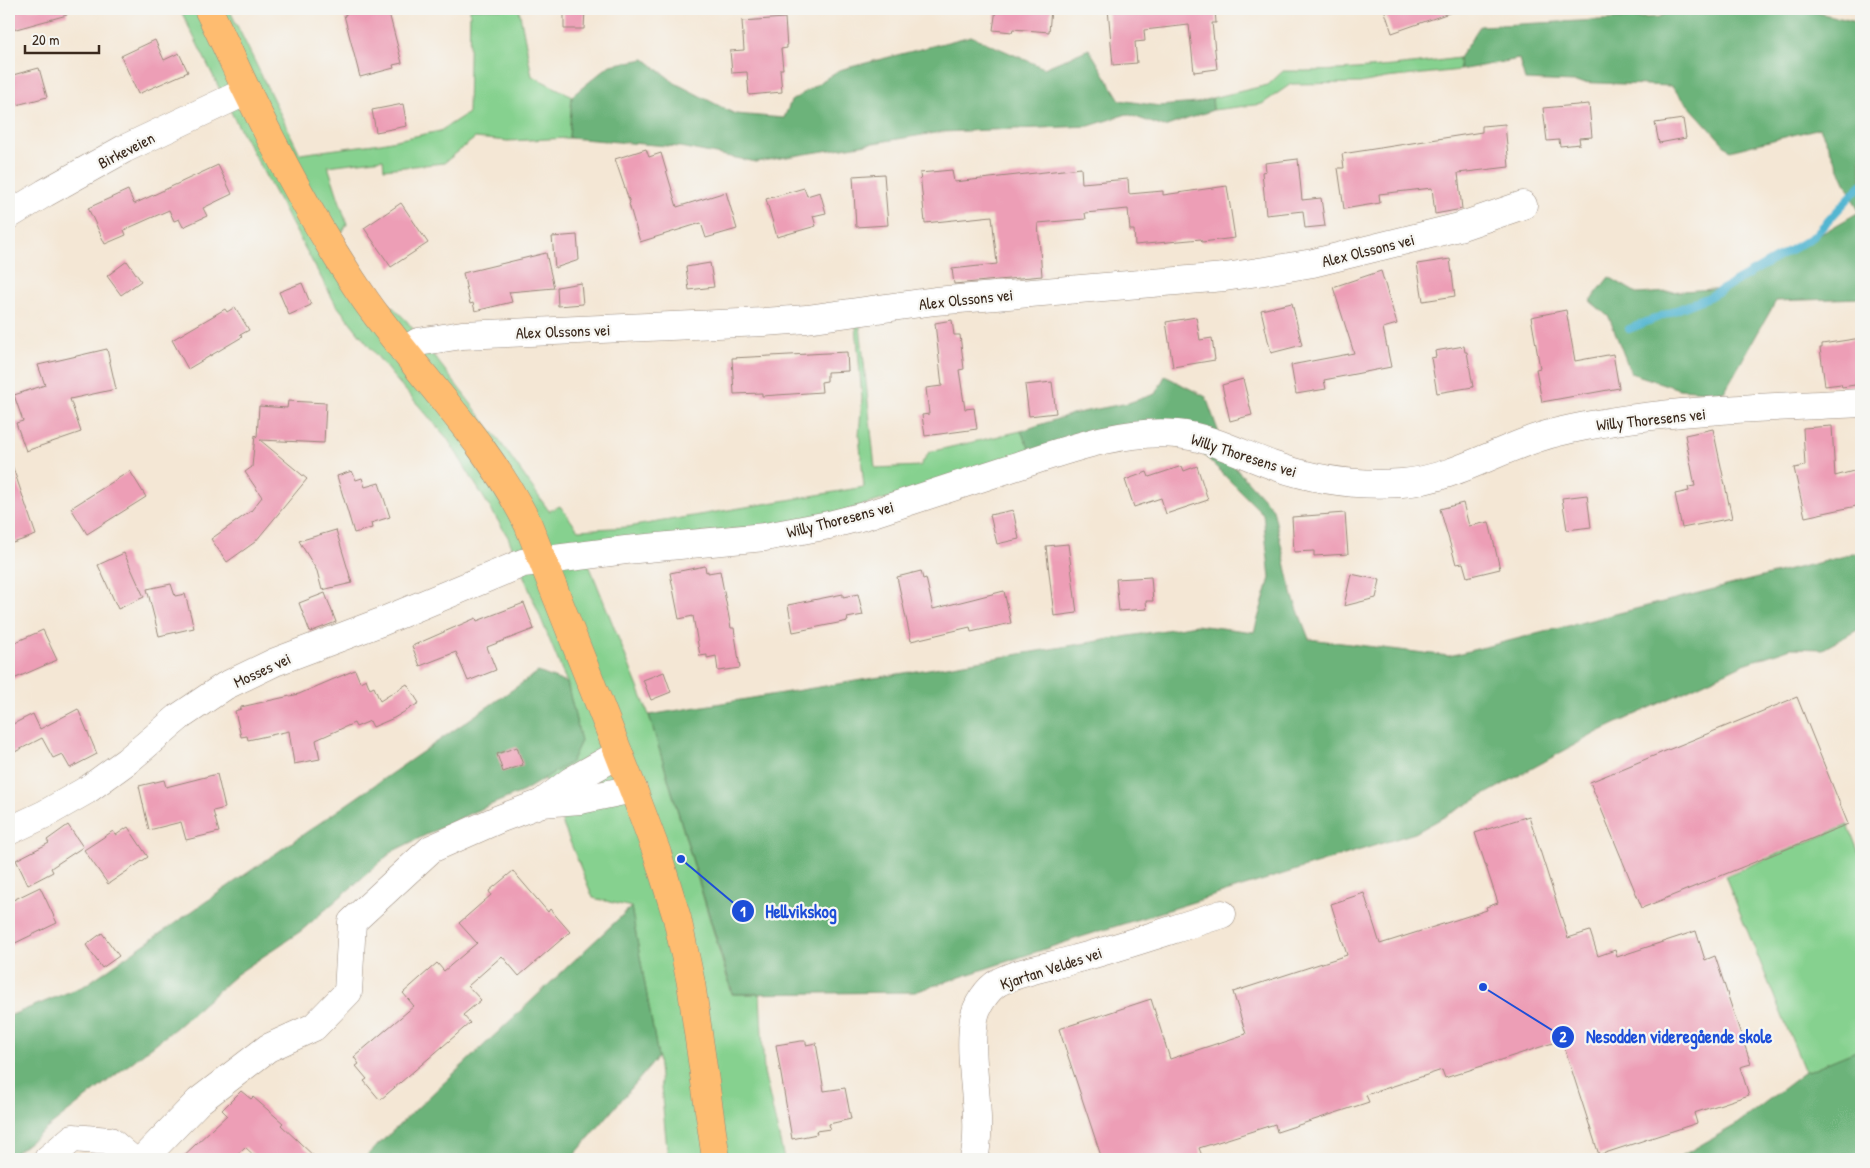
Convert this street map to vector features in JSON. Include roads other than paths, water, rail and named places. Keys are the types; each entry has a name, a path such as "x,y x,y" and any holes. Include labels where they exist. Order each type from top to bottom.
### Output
{"main road":[{"path":"208,9 247,91 330,248 367,302 459,419 505,482 515,497 528,524 634,789 657,853 679,928 691,982 716,1159"}],"street":[{"name":"Birkeveien","path":"9,215 124,149 247,91"},
{"name":"Alex Olssons vei","path":"404,351 418,342 462,335 764,322 935,301 1225,276 1313,263 1459,228 1524,205"},
{"name":"Willy Thoresens vei","path":"543,561 626,550 765,537 829,525 864,516 1088,444 1135,435 1176,434 1189,436 1209,441 1276,466 1319,478 1348,482 1402,483 1438,475 1556,432 1594,424 1698,413 1861,403"},
{"name":"Mosses vei","path":"9,831 45,814 87,790 127,761 179,717 225,686 275,662 380,622 524,563 543,561"},
{"path":"542,804 570,781 619,754"},
{"path":"143,1159 199,1101 268,1048 314,1028 348,992 352,922 431,849 499,819 542,804 580,800 634,789"},
{"name":"Kjartan Veldes vei","path":"974,1159 977,1148 971,1046 974,1016 979,1002 998,982 1222,914"},
{"path":"48,1159 73,1138 110,1142 131,1159"}],"waterway":[{"path":"1629,329 1709,297 1813,237 1861,185"}],"place":[{"name":"Hellvikskog","path":"681,859"},
{"name":"Nesodden videregående skole","path":"1483,987"}]}
